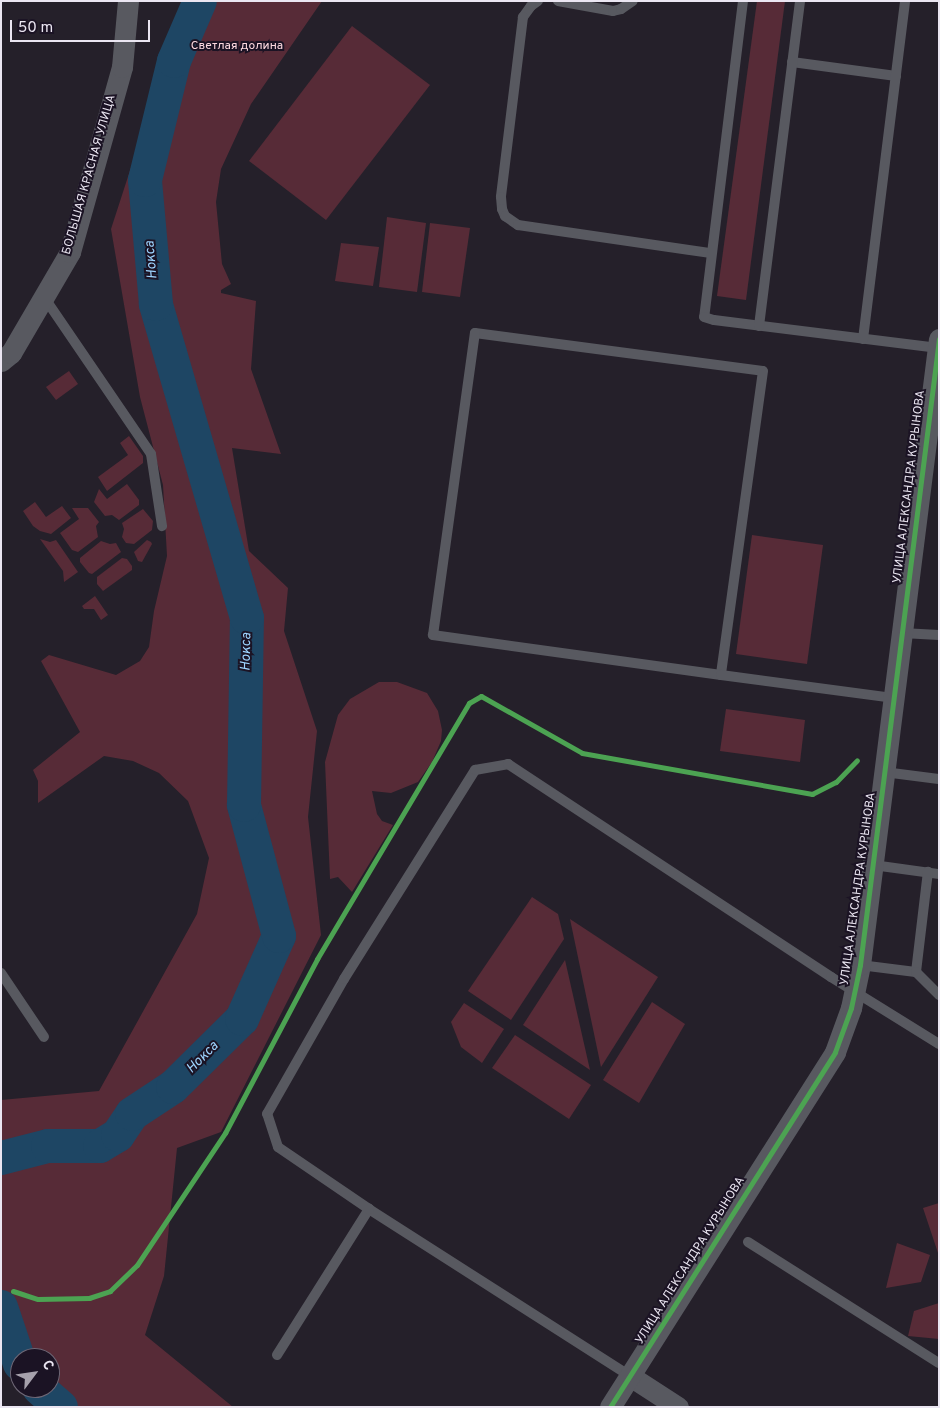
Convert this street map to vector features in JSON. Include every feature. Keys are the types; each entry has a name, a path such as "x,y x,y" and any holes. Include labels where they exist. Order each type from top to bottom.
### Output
{"street":[{"name":"БОЛЬШАЯ КРАСНАЯ УЛИЦА","path":"1,362 11,353 70,252 122,67 128,1"},
{"name":"УЛИЦА АЛЕКСАНДРА КУРЫНОВА","path":"610,1407 835,1052 856,992 902,633 932,443 938,344"},
{"path":"630,1376 678,1407"}],"lane":[{"path":"538,1 531,6 524,16 501,197 505,216 518,225 711,253"},
{"path":"558,1 613,11 621,10 633,1"},
{"path":"743,1 704,317 863,339 938,344"},
{"path":"759,326 800,1"},
{"path":"863,339 906,1"},
{"path":"792,62 896,76"},
{"path":"44,297 151,454 162,526"},
{"path":"721,675 763,371 475,333 433,635 721,675 894,698"},
{"path":"902,633 939,635"},
{"path":"630,1376 369,1209 278,1147 267,1114 344,979 475,770 508,764 856,992 939,1044"},
{"path":"884,772 939,779"},
{"path":"873,865 934,873 916,972"},
{"path":"860,965 916,972 939,995"},
{"path":"1,973 44,1037"},
{"path":"277,1355 369,1209"},
{"path":"748,1242 939,1363"}],"green space":[{"name":"Светлая долина","path":"185,1 322,1 251,104 221,169 216,202 222,264 231,284 221,290 221,293 256,301 251,369 281,454 232,448 249,551 288,588 284,631 317,731 308,817 321,935 221,1132 177,1148 164,1276 145,1335 233,1407 52,1407 43,1398 60,1398 60,1348 10,1348 10,1367 3,1360 1,1351 1,1100 99,1091 197,914 209,858 188,801 159,773 133,761 104,756 38,803 38,781 33,770 80,732 41,661 49,655 116,675 140,661 149,647 154,611 167,556 163,485 140,397 111,229"},
{"path":"757,1 785,1 746,300 717,296"},
{"path":"352,26 430,85 326,220 249,161"},
{"path":"387,217 426,223 417,292 379,287"},
{"path":"430,223 470,228 460,297 422,292"},
{"path":"341,243 379,247 373,286 335,281"},
{"path":"69,371 78,384 56,400 46,387"},
{"path":"129,436 143,456 143,463 107,491 98,477 128,455 120,443"},
{"path":"127,484 139,500 139,505 119,520 112,515 105,516 94,502 99,489 107,499"},
{"path":"35,502 46,517 62,506 71,518 51,534 40,531 33,526 23,511"},
{"path":"72,508 88,508 99,522 96,526 98,537 78,552 72,550 60,533 79,519"},
{"path":"143,509 153,521 152,530 134,544 126,543 122,537 124,529 122,523"},
{"path":"752,535 823,545 807,664 736,654"},
{"path":"40,539 50,542 56,540 78,572 64,582 63,571"},
{"path":"147,540 152,544 142,562 138,561 134,552"},
{"path":"101,541 110,544 116,543 121,552 92,574 80,562 80,558"},
{"path":"122,558 127,559 132,566 132,570 103,591 97,584 97,577"},
{"path":"95,596 108,615 101,620 94,609 84,609 82,606"},
{"path":"379,682 397,682 427,693 438,711 442,730 441,741 432,762 418,782 391,793 372,791 377,814 382,821 393,825 352,892 338,877 330,879 325,762 338,715 350,699"},
{"path":"726,709 805,720 800,762 720,751"},
{"path":"532,897 558,914 564,939 511,1020 468,991"},
{"path":"570,919 658,977 601,1067"},
{"path":"565,960 590,1070 523,1025"},
{"path":"652,1002 685,1024 639,1103 603,1080"},
{"path":"464,1003 504,1029 482,1063 461,1047 451,1022"},
{"path":"515,1035 591,1085 569,1119 492,1068"},
{"path":"939,1203 939,1256 923,1208"},
{"path":"897,1243 930,1255 921,1282 886,1288"},
{"path":"939,1303 939,1339 908,1336 914,1311"}],"waterway":[{"name":"Нокса","path":"1,1158 48,1146 100,1146 118,1135 132,1114 173,1087 242,1019 279,936 244,805 247,618 156,304 145,180 174,61 200,1"},
{"path":"1,1307 15,1348"},
{"path":"51,1398 61,1407"}],"cycle path":[{"path":"610,1407 835,1052 851,1008 860,965 939,339"},
{"path":"13,1291 38,1299 89,1298 110,1291 137,1265 225,1133 317,959 469,703 481,696 582,753 812,794 836,782 857,760"}]}
